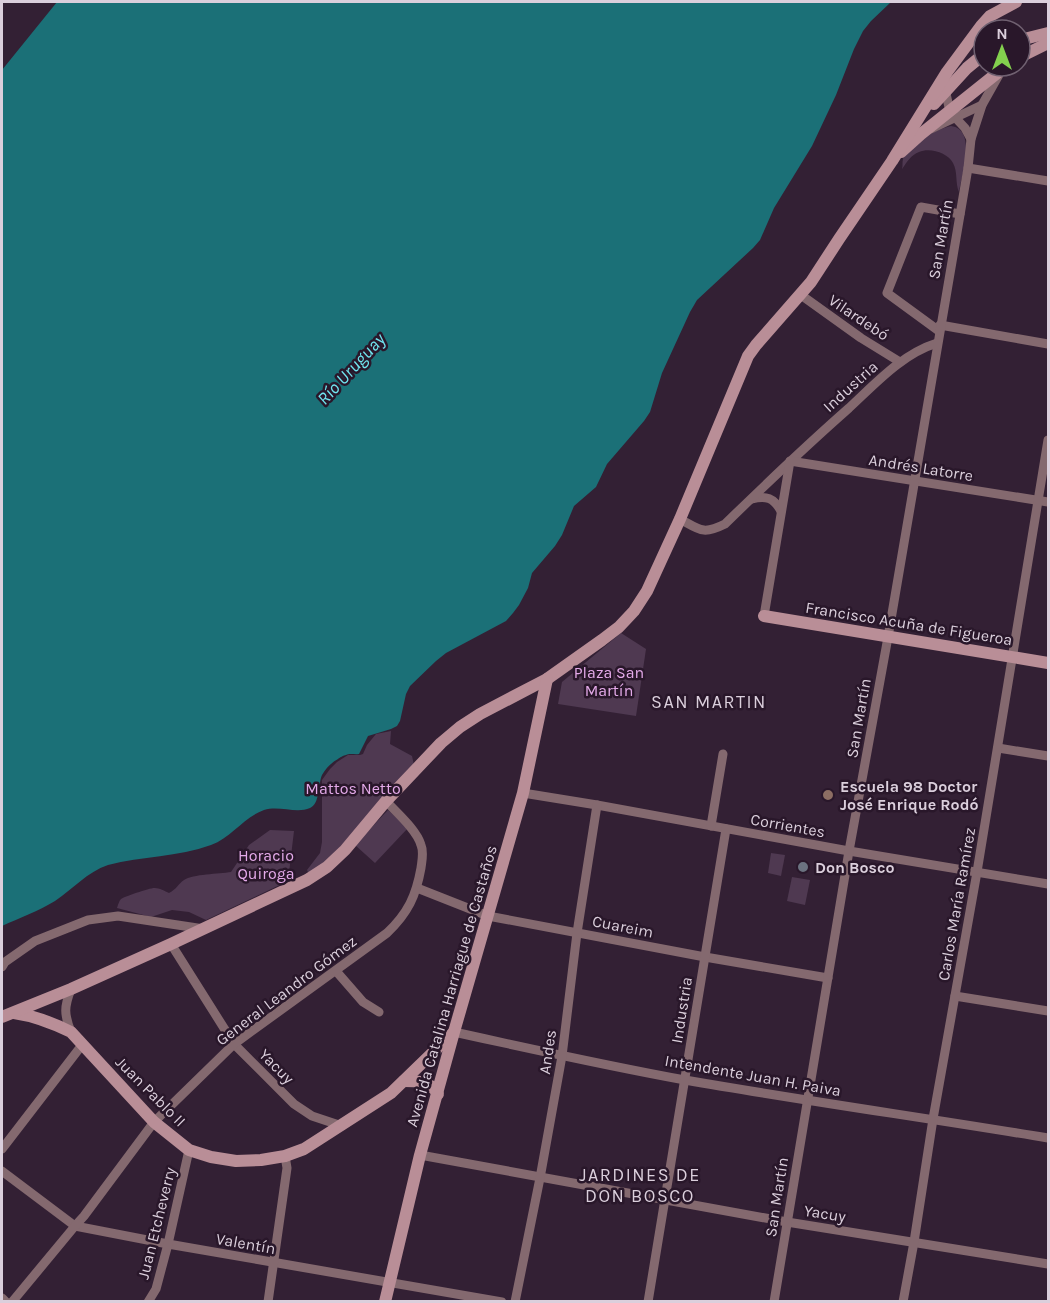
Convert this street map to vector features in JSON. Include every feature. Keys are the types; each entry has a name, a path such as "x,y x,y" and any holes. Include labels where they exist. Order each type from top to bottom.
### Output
{"street":[{"path":"917,130 947,72 981,26 990,16 1016,2"},
{"path":"1032,37 1048,33"},
{"path":"1032,51 1048,43"},
{"path":"6,1015 71,989 204,929 327,867 441,743 460,727 547,679 619,627 634,611 647,591 680,519 748,356 812,282 892,161 945,92 972,64"},
{"path":"947,72 945,92 953,115 965,128 971,140"},
{"path":"953,115 993,78"},
{"name":"San Martín","path":"774,1302 971,140 982,105 998,78"},
{"path":"917,130 982,105"},
{"path":"968,168 1048,181"},
{"path":"960,214 921,207 887,293 940,328 1048,344"},
{"name":"Vilardebó","path":"801,295 861,338 900,362"},
{"name":"Industria","path":"680,519 699,530 712,530 725,524 790,460 900,362 922,348 937,343"},
{"name":"Carlos María Ramírez","path":"903,1302 1048,440"},
{"path":"764,616 790,460"},
{"name":"Andrés Latorre","path":"790,460 1048,502"},
{"path":"749,500 769,497 777,503 781,511"},
{"name":"Francisco Acuña de Figueroa","path":"764,616 1048,663"},
{"name":"Avenida Catalina Harriague de Castaños","path":"385,1302 420,1155 523,793 547,679"},
{"path":"998,748 1048,756"},
{"path":"711,826 723,754"},
{"name":"Corrientes","path":"523,793 1048,884"},
{"name":"General Leandro Gómez","path":"12,1302 84,1216 154,1122 234,1044 336,971 400,921 411,904 417,888 423,856 416,834 386,801"},
{"name":"Andes","path":"514,1302 562,1056 577,933 597,805"},
{"name":"Industria","path":"648,1302 726,829"},
{"name":"Cuareim","path":"417,888 489,916 828,978"},
{"path":"2,967 5,962 35,941 88,920 118,916 204,929"},
{"name":"Yacuy","path":"171,944 234,1044 294,1104 312,1116 342,1126"},
{"path":"336,971 363,1002 379,1012"},
{"path":"71,989 65,1012 71,1032"},
{"path":"955,996 1048,1011"},
{"name":"Juan Pablo II","path":"6,1015 30,1015 71,1032 154,1122 189,1150 211,1157 236,1161 285,1156 304,1149 391,1093 454,1032"},
{"name":"Intendente Juan H. Paiva","path":"454,1032 684,1080 1048,1138"},
{"path":"2,1149 82,1045"},
{"path":"404,1081 428,1084 438,1094"},
{"name":"Juan Etcheverry","path":"148,1302 156,1289 189,1150"},
{"name":"Yacuy","path":"420,1155 664,1201 1048,1264"},
{"path":"268,1302 287,1168 285,1156"},
{"name":"Valentín","path":"2,1171 75,1226 502,1302"},
{"path":"2,1298 6,1302"}],"green space":[{"path":"951,126 959,129 964,135 966,144 965,164 959,192 951,159 938,152 928,150 916,153 902,169 903,159 910,147 938,130"},
{"name":"Plaza San Martín","path":"621,633 646,649 636,716 558,704 562,682"},
{"name":"Mattos Netto","path":"391,731 390,744 412,756 414,765 330,858 309,874 307,870 320,853 322,842 322,780 337,762 348,755 363,754 376,734"},
{"path":"388,810 408,828 375,863 355,845"},
{"name":"Horacio Quiroga","path":"270,830 294,831 288,881 206,920 189,912 172,910 151,917 117,908 121,899 127,896 153,888 169,893 188,878 231,872 249,845"},
{"path":"771,853 785,855 781,876 768,873"},
{"path":"792,877 810,880 805,905 787,901"}],"water":[{"name":"Río Uruguay","path":"57,2 891,2 863,31 812,146 774,208 760,240 697,300 662,373 650,412 607,464 596,487 574,506 562,535 532,573 528,588 519,605 506,621 446,653 436,661 410,686 397,726 368,736 359,754 343,756 327,768 322,775 316,802 310,808 264,810 250,817 211,845 100,868 49,905 2,926 2,70"}],"place":[{"name":"Escuela 98 Doctor José Enrique Rodó","path":"828,795"},
{"name":"Don Bosco","path":"803,867"}],"district":[{"name":"SAN MARTIN","path":"709,702"},
{"name":"JARDINES DE DON BOSCO","path":"640,1185"}]}
